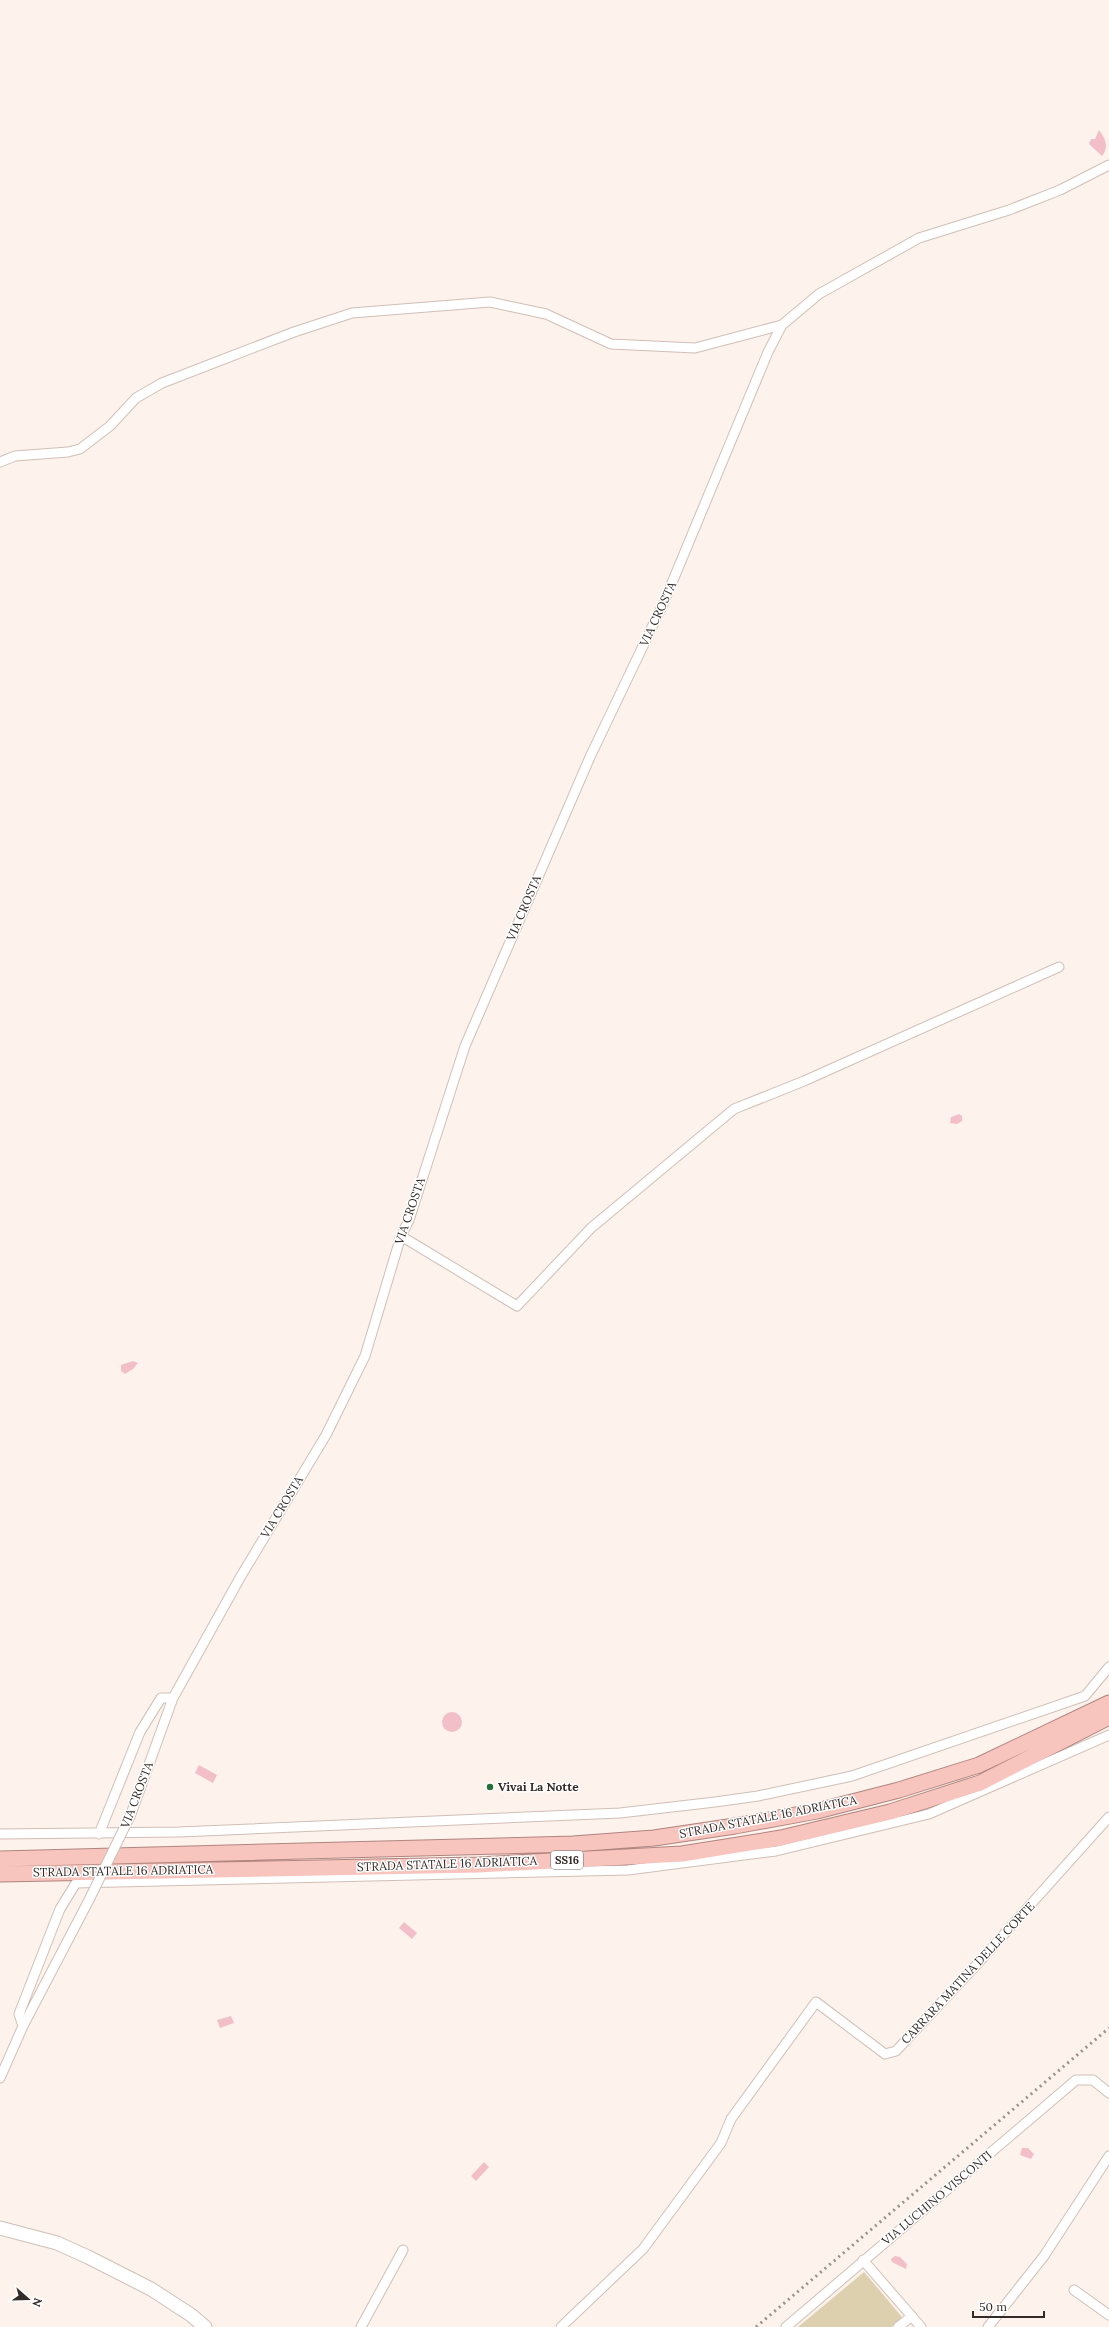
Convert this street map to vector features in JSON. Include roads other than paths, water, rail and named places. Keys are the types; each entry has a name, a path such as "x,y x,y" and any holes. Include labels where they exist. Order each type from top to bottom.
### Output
{"highway":[{"name":"STRADA STATALE 16 ADRIATICA","path":"0,1859 573,1844 654,1838 817,1811 899,1790 979,1765 1109,1703"},
{"name":"STRADA STATALE 16 ADRIATICA","path":"0,1874 478,1865 682,1854 780,1838 890,1812 980,1783 1109,1717"}],"main road":[{"path":"0,2228 57,2243 88,2257 152,2290 191,2315 205,2327"}],"street":[{"path":"0,462 15,456 68,452 80,449 110,426 136,398 162,383 294,332 352,313 490,302 546,314 611,344 695,348 782,324 819,294 918,238 1010,210 1060,190 1109,165"},
{"name":"VIA CROSTA","path":"0,2078 23,2026 89,1900 131,1814 173,1698 241,1576 326,1435 362,1362 401,1236 408,1220 464,1046 590,757 664,602 768,352 782,324"},
{"path":"401,1236 517,1306 591,1228 734,1109 804,1081 1060,967"},
{"path":"0,1834 99,1834 620,1813 758,1796 852,1776 1085,1696 1109,1667"},
{"path":"99,1834 140,1732 161,1698 173,1698"},
{"path":"23,2026 19,2014 60,1909 76,1883 628,1870 776,1850 929,1814 1109,1735"},
{"name":"CARRARA MATINA DELLE CORTE","path":"561,2327 643,2249 721,2142 732,2119 816,2002 885,2054 896,2051 980,1962 1109,1817"},
{"name":"VIA LUCHINO VISCONTI","path":"786,2327 1076,2080 1093,2080 1109,2093"},
{"path":"988,2327 1044,2256 1109,2156"},
{"path":"361,2327 403,2250"},
{"path":"863,2260 921,2327"},
{"path":"1074,2290 1109,2315"},
{"path":"898,2327 912,2316"}],"railway":[{"path":"756,2327 1109,2028"}],"place":[{"name":"Vivai La Notte","path":"490,1787"}]}
